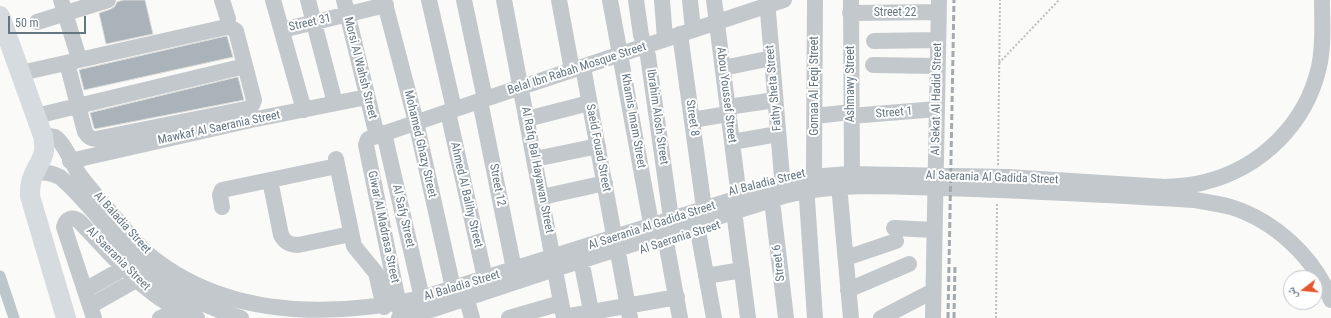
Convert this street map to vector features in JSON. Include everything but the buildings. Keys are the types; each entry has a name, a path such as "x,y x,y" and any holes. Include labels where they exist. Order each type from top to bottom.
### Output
{"main road":[{"path":"0,16 43,136 44,152 42,160 34,173 30,184 31,201 66,318"}],"street":[{"path":"37,22 63,7 108,0"},
{"path":"222,0 228,19"},
{"path":"273,0 304,110"},
{"path":"308,0 335,104"},
{"name":"Ahmed Al Balihy Street","path":"429,0 485,278"},
{"name":"Street 12","path":"464,0 514,269"},
{"name":"Al Rafq Bal Hayawan Street","path":"504,0 563,313"},
{"name":"Saeid Fouad Street","path":"559,0 577,68 590,103 613,230"},
{"name":"Khamis Imam Street","path":"610,0 650,218"},
{"name":"Ibrahim Alosh Street","path":"636,0 641,35 648,56 670,211"},
{"path":"662,0 680,35"},
{"path":"680,35 690,0"},
{"name":"Abou Youssef Street","path":"714,0 738,189"},
{"name":"Belal Ibn Rabah Mosque Street","path":"377,136 577,68 680,35 767,3 784,0"},
{"name":"Gomaa Al Feqi Street","path":"814,171 815,0"},
{"name":"Al Saerania Al Gadida Street","path":"555,268 786,183 824,176 849,174 1008,177 1165,187 1203,183 1222,178 1245,167 1271,148 1296,120 1306,103 1319,67 1322,48 1322,0"},
{"name":"Street 31","path":"282,30 314,23 345,7 385,2"},
{"name":"Mohamed Ghazy Street","path":"385,2 416,122 453,288"},
{"name":"Fathy Sheta Street","path":"767,3 782,177"},
{"name":"Street 22","path":"850,6 939,6"},
{"name":"Ashmawy Street","path":"850,6 852,169"},
{"name":"Al Sekat Al Hadid Street","path":"933,318 939,6"},
{"path":"20,73 72,57 230,27 236,31 254,100 252,106 246,109 96,139 90,137 87,135 78,105 72,57 63,7"},
{"name":"Morsi Al Wahsh Street","path":"345,7 377,136"},
{"name":"Street 8","path":"680,35 703,201"},
{"path":"874,41 938,40"},
{"path":"723,68 772,58"},
{"path":"872,65 938,66"},
{"path":"36,116 245,66"},
{"name":"Mawkaf Al Saerania Street","path":"70,161 367,97"},
{"path":"692,120 728,110 775,100"},
{"path":"527,119 590,103"},
{"name":"Street 1","path":"815,116 937,109"},
{"path":"732,142 778,134"},
{"name":"Al Baladia Street","path":"43,136 51,136 59,140 80,177 133,239 165,268 203,290 223,299 244,305 288,312 396,312 434,309 555,268 564,247 738,189 782,177 814,171 852,169 936,170"},
{"name":"Al Safy Street","path":"377,136 422,298"},
{"name":"Giwar Al Madrasa Street","path":"377,136 367,141 366,145 396,312"},
{"path":"535,159 598,146"},
{"path":"222,207 220,195 222,190 270,180 336,162 351,234 356,250 376,273 396,312"},
{"name":"Al Baladia Street","path":"34,173 52,173 63,179 139,262 178,291 199,302 242,318"},
{"path":"270,180 281,235 288,244 298,245 351,234"},
{"path":"542,197 604,183"},
{"name":"Al Saerania Al Gadida Street","path":"555,268 787,195 814,189 854,186 1006,189 1195,200 1232,208 1250,215 1266,224 1282,235 1296,248 1320,277 1331,300"},
{"path":"840,196 851,318"},
{"name":"Al Saerania Street","path":"432,318 470,312 555,268 583,270 698,231 807,199 840,196 935,197"},
{"path":"807,199 815,318"},
{"name":"Street 6","path":"773,208 786,318"},
{"name":"Al Saerania Street","path":"84,290 64,227 65,223 72,218 76,218 136,280 150,291 186,314"},
{"path":"735,220 748,318"},
{"path":"846,258 895,235 934,230"},
{"path":"698,231 714,318"},
{"path":"666,242 680,318"},
{"path":"619,258 629,312"},
{"path":"848,290 909,264"},
{"path":"124,268 84,290 92,312 136,280"},
{"name":"Al Baladia Street","path":"396,312 422,298 514,269 555,268"},
{"path":"583,270 588,314"},
{"path":"706,276 742,270"},
{"path":"881,318 933,290"},
{"path":"509,318 563,313 588,314 629,312 676,297"},
{"path":"160,318 186,314"}],"path":[{"path":"998,166 1000,0"},
{"path":"999,63 1059,0"},
{"path":"996,318 997,198"}],"waterway":[{"path":"0,276 14,318"}],"railway":[{"path":"948,318 954,0"},
{"path":"954,318 955,264"}]}
